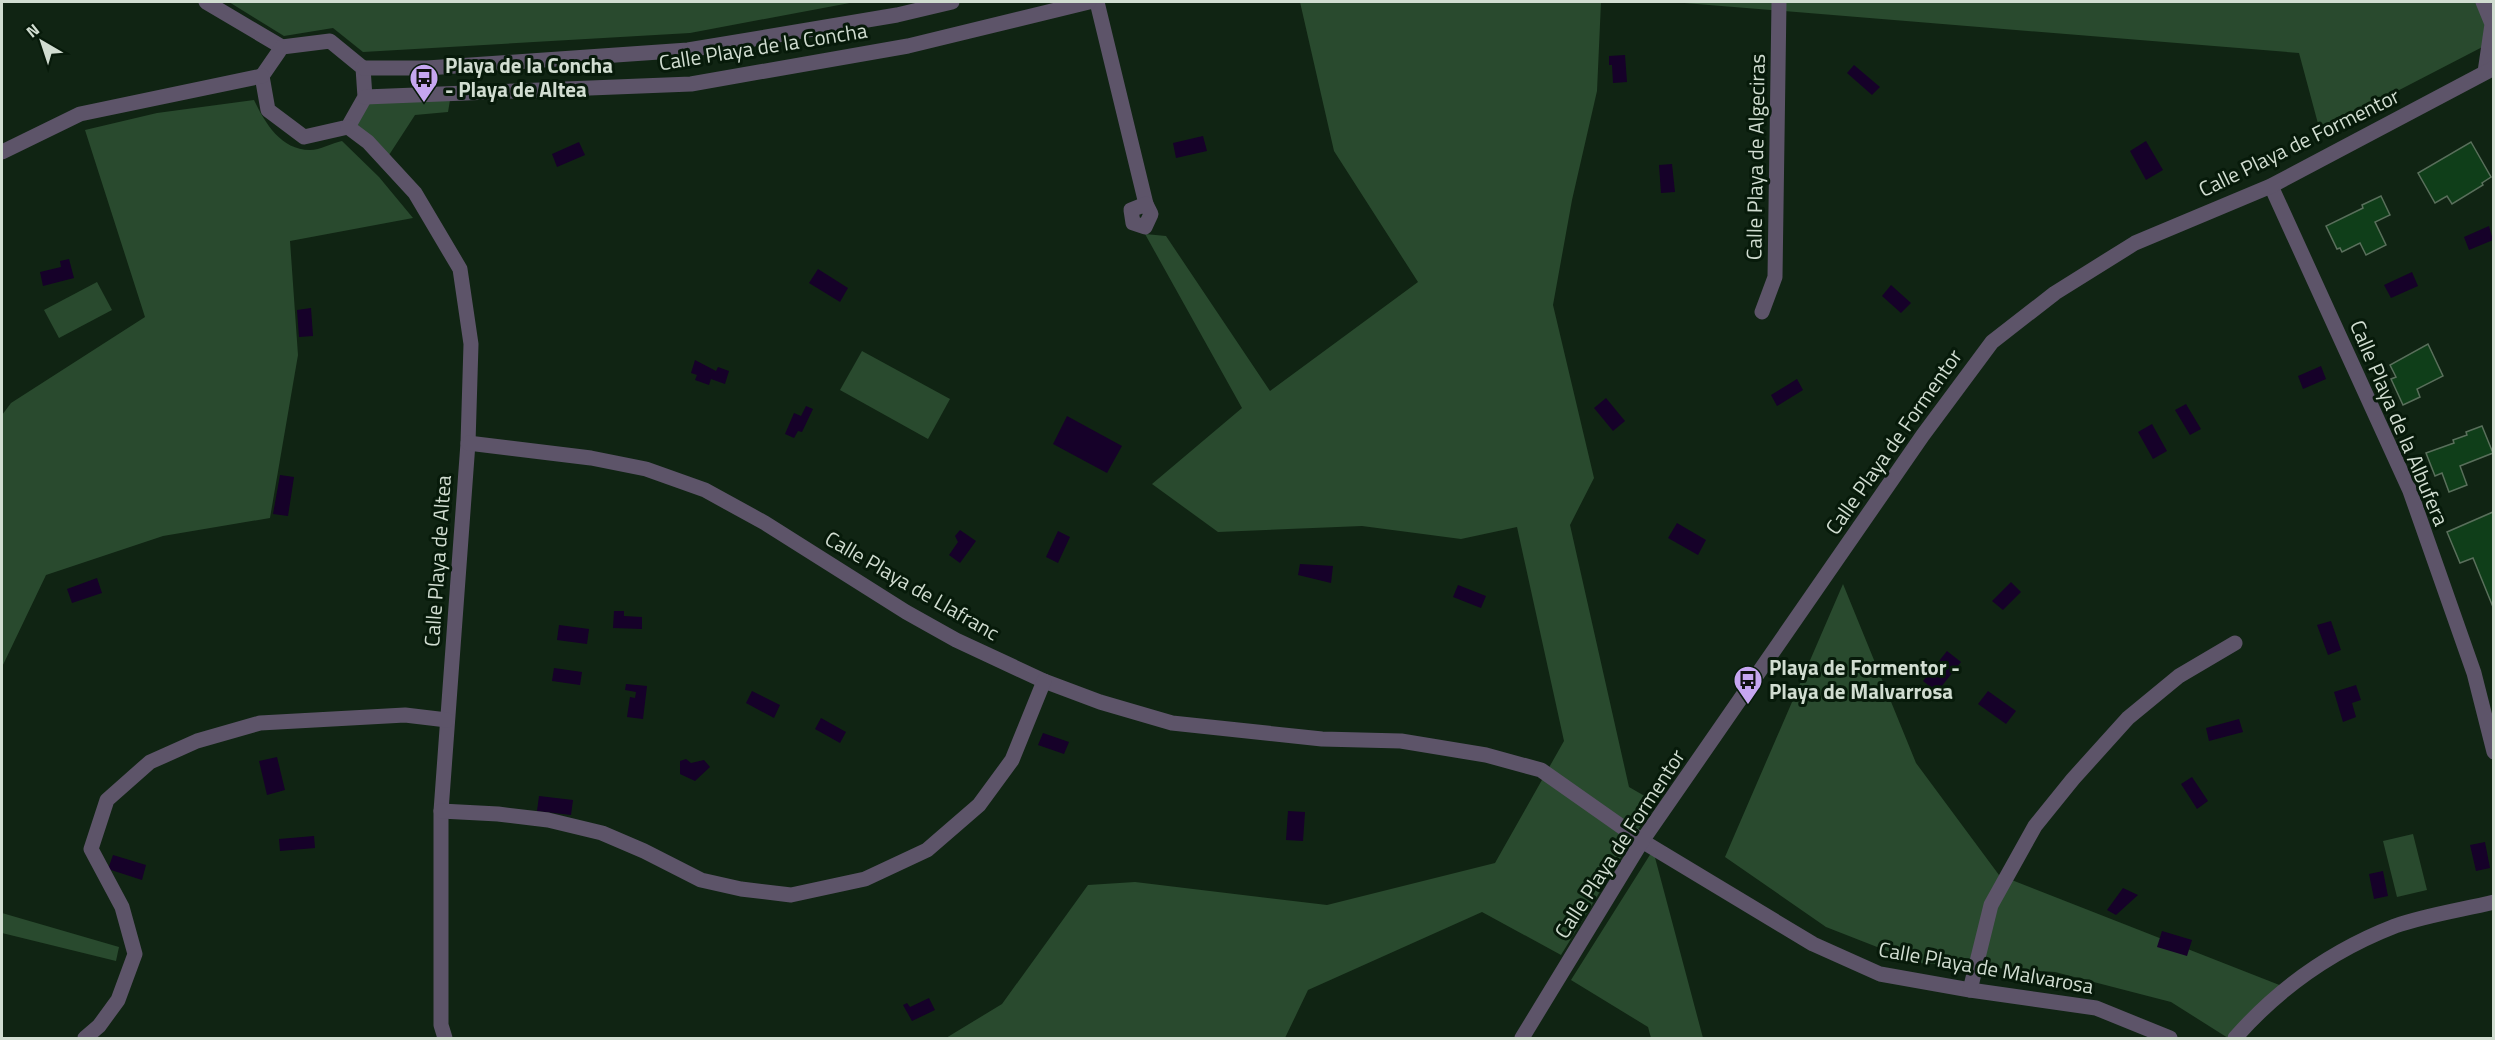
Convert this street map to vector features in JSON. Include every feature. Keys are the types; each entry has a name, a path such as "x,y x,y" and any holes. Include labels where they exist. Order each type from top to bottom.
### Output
{"street":[{"path":"206,2 282,47 330,40 363,68 365,97 348,127 304,137 268,110 262,76"},
{"name":"Calle Playa de la Concha","path":"363,68 427,68 688,50 897,15 952,2"},
{"name":"Calle Playa de la Concha","path":"365,97 691,84 908,46 1089,2"},
{"path":"1096,2 1146,204"},
{"name":"Calle Playa de Algeciras","path":"1762,312 1775,277 1779,2"},
{"name":"Calle Playa de Formentor","path":"1522,1038 1642,842 1923,435 1992,342 2055,293 2135,243 2271,186 2489,70 2493,24 2483,2"},
{"path":"2,152 80,114 262,76 282,47"},
{"name":"Calle Playa de Altea","path":"348,127 368,142 415,193 460,269 471,344 468,443 441,811 441,1025 445,1038"},
{"name":"Calle Playa de la Albufera","path":"2271,186 2410,491 2474,673 2493,752"},
{"name":"Calle Playa de Llafranc","path":"468,443 591,458 646,469 705,490 956,640 1044,681 1100,702 1172,723 1322,739 1401,741 1486,755 1541,770 1642,842"},
{"path":"1970,990 1991,905 2036,826 2073,779 2128,718 2180,676 2235,643"},
{"path":"441,811 498,813 602,833 701,880 741,889 790,895 865,879 927,850 979,806 1012,760 1044,681"},
{"path":"85,1038 99,1026 118,1000 135,954 122,907 91,849 107,800 150,762 197,741 260,723 405,715 447,720"},
{"name":"Calle Playa de Malvarosa","path":"1642,842 1813,944 1880,974 1970,990 2096,1008 2170,1038"},
{"path":"2235,1038 2251,1020 2298,978 2353,945 2397,926 2493,902"}],"green space":[{"path":"229,2 855,2 690,33 363,52 333,28 284,36"},
{"path":"1300,2 1601,2 1597,91 1572,200 1553,305 1594,478 1570,525 1629,787 1655,802 1561,955 1482,912 1308,990 1285,1038 946,1038 1002,1004 1088,885 1135,882 1327,905 1495,863 1564,741 1517,527 1461,539 1362,526 1218,532 1152,484 1242,408 1145,234 1166,236 1270,391 1418,282 1334,151"},
{"path":"1672,2 2493,2 2494,41 2320,131 2299,53"},
{"path":"254,100 263,118 275,134 291,145 300,149 314,150 342,141 379,177 413,218 290,241 298,355 270,518 163,536 46,575 2,667 2,415 11,403 145,317 85,130 157,113"},
{"path":"450,100 448,112 415,115 389,155 356,124 368,101"},
{"path":"97,282 112,310 59,338 44,310"},
{"path":"862,351 950,399 928,439 840,390"},
{"path":"1843,584 1916,763 1999,875 2282,986 2228,1038 2171,1002 2055,972 1918,963 1826,927 1725,857"},
{"path":"2413,834 2427,890 2397,897 2383,841"},
{"path":"1653,850 1703,1038 1651,1038 1648,1027 1571,980"},
{"path":"2,913 119,947 116,961 2,933"}],"shaded area":[{"path":"1625,55 1627,82 1613,83 1609,56"},
{"path":"1854,65 1880,87 1872,95 1847,73"},
{"path":"1203,136 1207,151 1176,158 1173,143"},
{"path":"2146,141 2163,170 2146,180 2130,151"},
{"path":"579,142 585,155 557,167 552,154"},
{"path":"1672,164 1675,192 1661,193 1659,165"},
{"path":"2489,226 2493,240 2469,250 2464,237"},
{"path":"69,259 74,278 43,286 40,272 61,267 60,261"},
{"path":"818,269 848,288 840,302 809,283"},
{"path":"2412,272 2418,286 2391,298 2384,285"},
{"path":"1891,285 1911,303 1901,313 1882,296"},
{"path":"311,308 313,336 299,337 297,310"},
{"path":"695,360 716,371 718,367 729,371 725,384 711,379 709,385 695,380 697,375 691,373"},
{"path":"2321,366 2326,379 2303,389 2298,376"},
{"path":"1797,379 1803,390 1777,406 1771,395"},
{"path":"1606,398 1625,421 1613,431 1594,408"},
{"path":"2186,404 2201,429 2190,435 2175,410"},
{"path":"806,406 813,409 802,432 798,431 794,438 785,434 794,413 801,416"},
{"path":"1067,416 1122,446 1107,473 1053,444"},
{"path":"2152,424 2167,451 2153,459 2138,432"},
{"path":"280,475 294,477 288,516 273,514"},
{"path":"1677,523 1706,540 1698,555 1668,538"},
{"path":"960,530 976,541 960,563 949,555 958,542 955,536"},
{"path":"1058,531 1070,537 1058,563 1046,557"},
{"path":"1300,564 1333,566 1331,583 1298,575"},
{"path":"97,578 102,593 72,603 67,589"},
{"path":"2011,582 2021,592 2003,610 1992,601"},
{"path":"1458,585 1486,596 1481,608 1453,597"},
{"path":"614,611 624,611 624,616 642,617 642,629 613,628"},
{"path":"2331,621 2341,650 2328,655 2317,625"},
{"path":"559,625 589,629 587,644 557,640"},
{"path":"1947,651 1961,662 1937,692 1923,681"},
{"path":"554,668 582,672 580,685 552,681"},
{"path":"626,684 647,686 643,719 627,717 630,697 635,698 636,692 625,690"},
{"path":"2356,685 2361,700 2352,703 2356,717 2343,722 2334,692"},
{"path":"752,691 780,705 774,718 746,703"},
{"path":"1988,691 2016,711 2006,724 1978,704"},
{"path":"821,718 846,732 840,743 815,729"},
{"path":"2239,719 2243,732 2209,741 2206,728"},
{"path":"1043,733 1069,742 1064,754 1038,745"},
{"path":"277,757 285,790 267,795 259,761"},
{"path":"686,759 691,763 704,760 710,767 695,781 680,774 680,761"},
{"path":"2192,777 2208,801 2197,809 2181,784"},
{"path":"539,796 573,800 571,815 537,811"},
{"path":"1288,811 1305,812 1303,841 1286,840"},
{"path":"314,836 315,848 280,851 279,839"},
{"path":"2485,842 2490,868 2476,871 2470,845"},
{"path":"113,855 146,865 142,880 108,869"},
{"path":"2383,871 2388,896 2374,899 2369,874"},
{"path":"2123,888 2138,895 2116,915 2107,910"},
{"path":"2162,931 2192,940 2187,956 2157,947"},
{"path":"929,998 935,1010 912,1021 903,1005 907,1003 910,1007"}],"building":[{"path":"2471,142 2491,177 2482,183 2483,185 2452,204 2447,196 2435,203 2418,173"},
{"path":"2381,196 2390,215 2375,222 2386,245 2366,255 2360,243 2342,252 2340,248 2337,249 2326,226 2363,208 2362,205"},
{"path":"2428,344 2443,376 2417,389 2420,397 2403,405 2391,379 2396,377 2390,365"},
{"path":"2482,426 2493,453 2460,466 2467,485 2449,492 2442,473 2435,476 2426,453 2454,443 2453,440 2467,435 2466,432"},
{"path":"2493,512 2493,607 2473,558 2460,563 2447,532"}],"place":[{"name":"Playa de la Concha - Playa de Altea","path":"424,104"},
{"name":"Playa de Formentor - Playa de Malvarrosa","path":"1748,706"}]}
